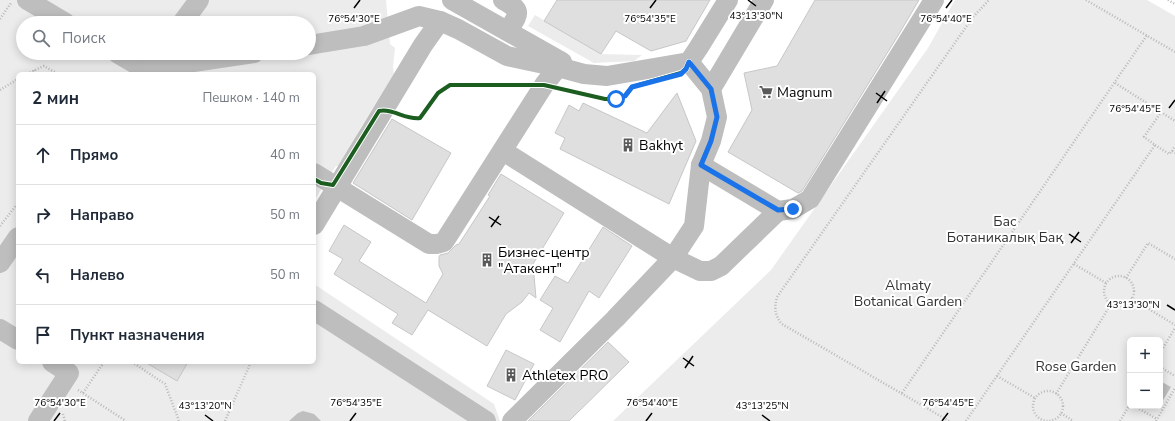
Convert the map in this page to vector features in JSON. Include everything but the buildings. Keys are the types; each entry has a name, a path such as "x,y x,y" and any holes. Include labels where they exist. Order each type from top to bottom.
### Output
{"lane":[{"path":"187,16 199,0"},
{"path":"452,0 584,74"},
{"path":"503,0 516,7 517,10 516,17 508,31"},
{"path":"316,44 364,36 419,8 440,21 458,29 507,56 584,74 607,76 689,62 728,0"},
{"path":"711,89 764,0"},
{"path":"701,165 778,210 793,209 810,199 934,0"},
{"path":"16,1 50,16"},
{"path":"316,222 423,45 440,21"},
{"path":"128,60 147,72 215,60"},
{"path":"147,72 155,60"},
{"path":"512,421 615,319 672,258 694,226 701,165 711,141 717,117 711,89 689,62"},
{"path":"316,174 430,244 444,242 544,85 558,67"},
{"path":"503,151 672,258 700,271 711,271 721,266 778,210"},
{"path":"0,263 16,240"},
{"path":"316,311 486,421"},
{"path":"0,329 16,339"},
{"path":"38,421 69,373 55,364"}],"path":[{"path":"949,421 782,324 777,319 774,306 777,298 973,17 989,0"},
{"path":"1086,0 1175,52"},
{"path":"1168,0 1175,4"},
{"path":"0,19 16,1"},
{"path":"902,393 1147,35"},
{"path":"30,72 44,66 54,72"},
{"path":"0,90 16,80"},
{"path":"1114,83 1175,121"},
{"path":"1161,112 1144,138 1169,154 1175,146"},
{"path":"966,421 1155,145"},
{"path":"0,226 16,206"},
{"path":"1126,278 1148,243 1175,259"},
{"path":"1074,264 1106,283"},
{"path":"1113,277 1126,278 1133,286 1134,291 1131,298 1126,304 1121,306 1111,304 1105,296 1104,291 1106,283 1113,277"},
{"path":"1131,298 1175,325"},
{"path":"1056,394 1111,304"},
{"path":"1163,348 1175,328"},
{"path":"83,393 103,364"},
{"path":"135,364 165,384 179,421"},
{"path":"225,421 250,364"},
{"path":"1163,369 1175,376"},
{"path":"997,376 1035,398"},
{"path":"64,381 126,421"},
{"path":"1139,409 1156,420 1175,388"},
{"path":"1047,391 1056,394 1062,402 1063,407 1061,413 1055,419 1050,421 1040,419 1034,411 1033,402 1035,398 1047,391"},
{"path":"1120,421 1127,409"},
{"path":"1061,413 1073,421"}],"green space":[{"path":"0,0 386,0 390,44 395,48 393,67 394,74 361,127 340,166 336,166 316,198 316,72 16,72 16,364 316,364 316,285 494,404 500,421 0,421"},
{"name":"Almaty Botanical Garden","path":"955,0 1147,0 1175,16 1175,421 613,421 771,270 928,48"},
{"path":"535,15 601,54 642,55 634,61 594,63 528,26"}],"shaded area":[{"path":"1163,383 1171,387 1163,400"},
{"path":"303,411 314,414 321,421 289,421 298,413"}],"cycle path":[{"path":"316,180 321,183 333,185 379,111 389,111 409,117 420,118 438,93 450,85 544,85 605,99 617,99 625,96 632,87 681,73 686,69 689,62"}],"place":[{"name":"Magnum","path":"766,92"},
{"name":"Bakhyt","path":"628,145"},
{"name":"Бизнес-центр \"Атакент\"","path":"487,260"},
{"name":"Athletex PRO","path":"511,375"}],"route":[{"path":"616,99 625,96 632,87 681,74 686,69 689,62 711,89 717,117 711,141 701,165 778,210 793,209"}],"park label":[{"name":"Бас Ботаникалық Бақ","path":"1005,230"},
{"name":"Rose Garden","path":"1076,366"}]}
